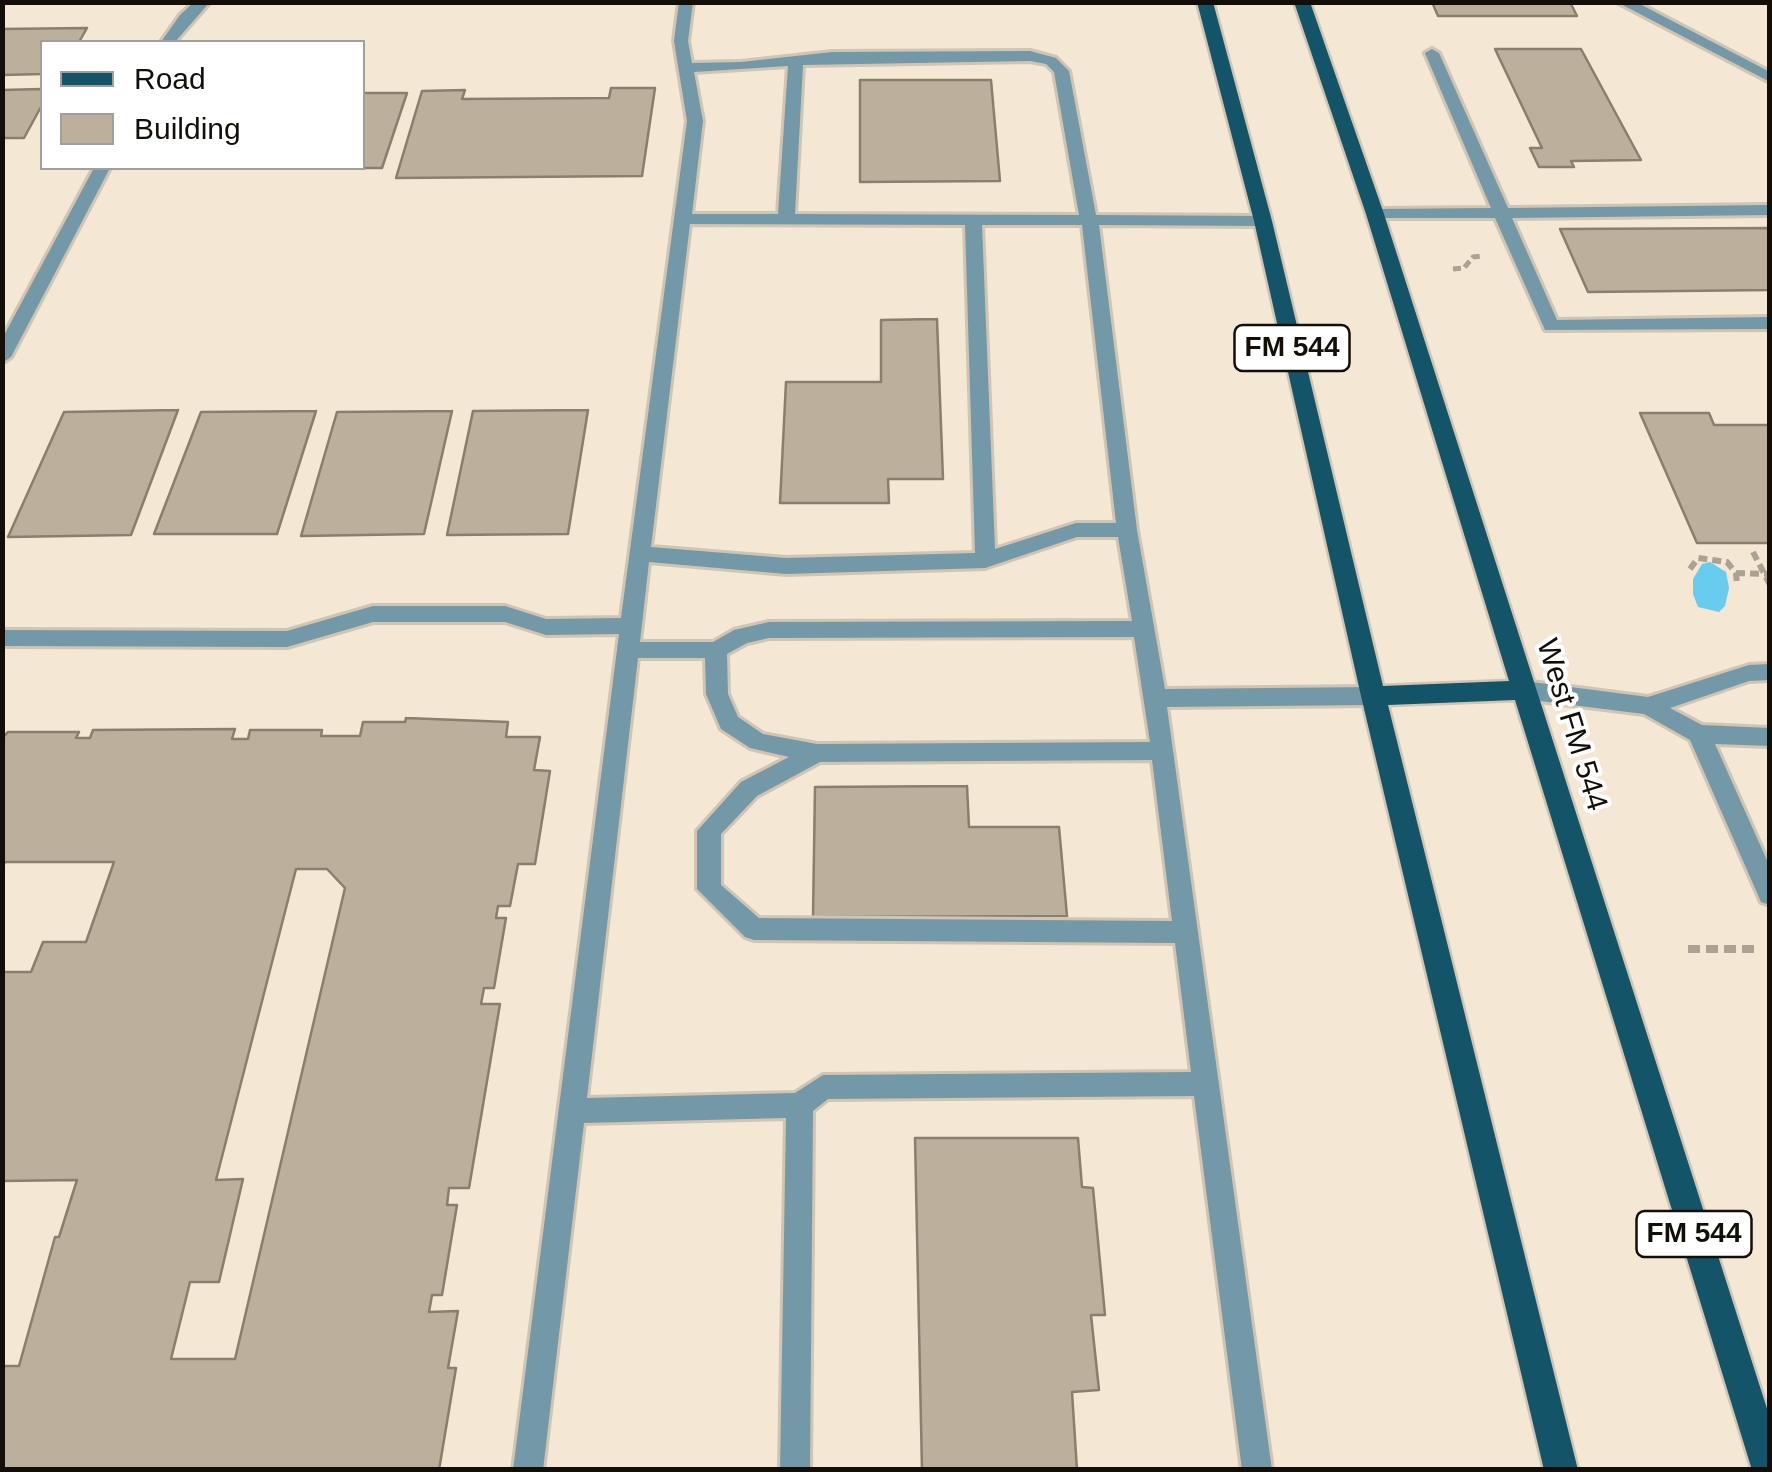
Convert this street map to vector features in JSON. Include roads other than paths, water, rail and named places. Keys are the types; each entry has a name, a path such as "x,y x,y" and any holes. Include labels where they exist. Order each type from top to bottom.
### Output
{"main road":[{"name":"FM 544","path":"1205,2 1263,221 1372,696 1561,1470"},
{"name":"West FM 544","path":"1302,2 1375,214 1769,1470"},
{"path":"1372,696 1524,690"}],"lane":[{"path":"170,40 203,2"},
{"path":"528,1470 696,121 682,41 686,2"},
{"path":"1624,2 1770,78"},
{"path":"1432,53 1550,326 1770,324"},
{"path":"686,68 832,57 1010,56 1051,61 1061,71 1082,199 1090,222 1127,530 1155,698 1257,1470"},
{"path":"786,222 796,62"},
{"path":"2,357 101,170"},
{"path":"1375,214 1770,210"},
{"path":"685,219 1263,221"},
{"path":"973,222 984,560"},
{"path":"642,554 786,566 984,560 1076,530 1127,530"},
{"path":"2,638 287,639 373,614 505,614 546,627 716,650 742,636 769,630 1143,629"},
{"path":"716,650 717,694 728,723 758,742 818,753 1161,751"},
{"path":"1648,706 1749,674 1770,672"},
{"path":"1524,690 1648,706 1699,734 1770,737"},
{"path":"1155,698 1372,696"},
{"path":"1699,734 1770,896"},
{"path":"818,753 749,789 709,831 709,889 754,929 1184,932"},
{"path":"573,1111 800,1106 823,1088 1206,1084"},
{"path":"796,1470 800,1106"}],"water":[{"path":"1710,562 1726,572 1729,588 1725,606 1719,612 1698,607 1693,594 1693,579 1702,564"}]}
